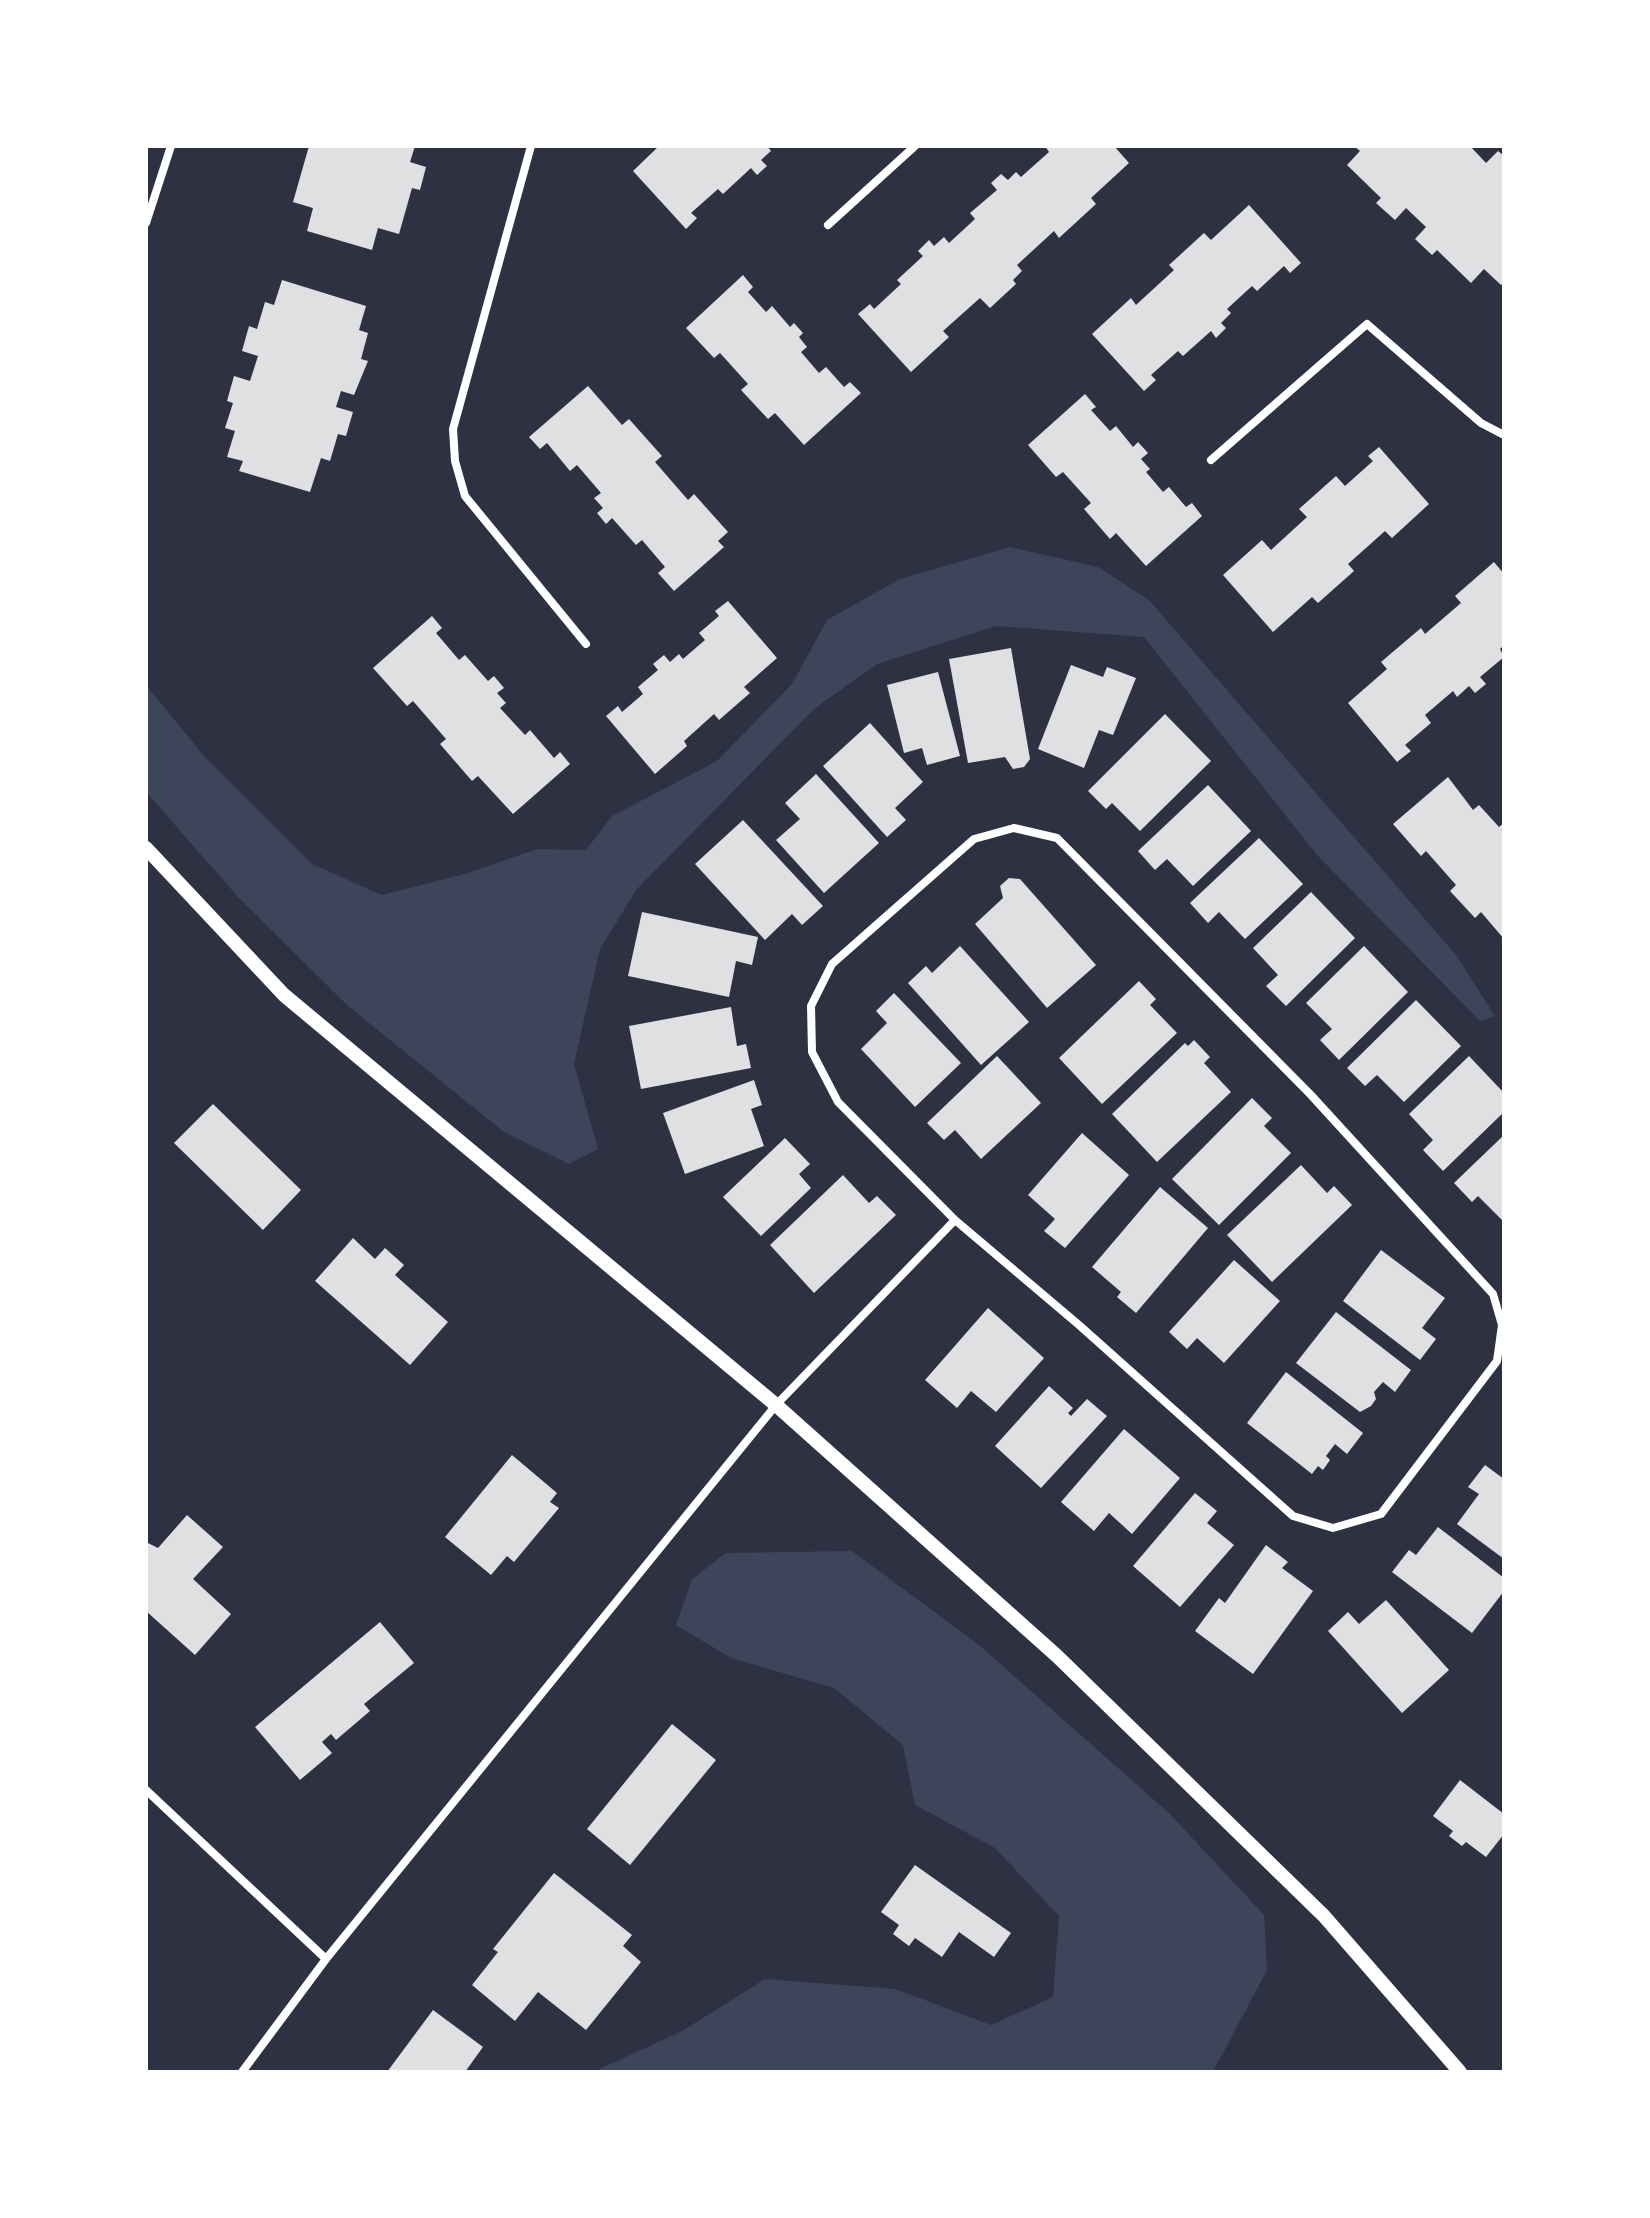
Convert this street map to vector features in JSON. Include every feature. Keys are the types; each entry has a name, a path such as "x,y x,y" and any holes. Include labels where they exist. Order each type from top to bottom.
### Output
{"street":[{"path":"146,223 171,146"},
{"path":"531,146 453,429 455,461 465,496 586,644"},
{"path":"828,225 915,146"},
{"path":"1211,460 1367,324 1481,423 1504,435"},
{"path":"1014,828 1057,838 1310,1094 1493,1294 1502,1325 1497,1361 1381,1514 1333,1528 1293,1516 1079,1325 955,1220 838,1102 812,1052 811,1006 832,964 974,839 1014,828"},
{"path":"146,848 284,995 776,1405 1057,1656 1324,1916 1460,2072"},
{"path":"242,2072 326,1959 776,1405 955,1220"},
{"path":"146,1790 326,1959"}],"shaded area":[{"path":"1010,547 1098,567 1149,600 1456,955 1495,1016 1480,1021 1317,855 1144,637 996,626 877,664 814,709 637,889 600,949 574,1064 598,1149 569,1164 504,1132 348,1006 237,896 146,792 146,685 204,756 312,864 382,895 468,873 537,849 586,850 612,816 717,761 792,684 827,620 900,579"},
{"path":"852,1551 979,1645 1170,1814 1264,1915 1267,1970 1213,2072 593,2072 682,2031 765,1979 896,1989 991,2025 1053,1997 1059,1916 995,1848 915,1805 903,1745 834,1688 731,1658 676,1625 692,1579 726,1553"}],"building":[{"path":"309,146 415,146 410,162 426,167 420,190 412,188 399,234 378,228 372,250 307,231 313,208 293,202"},
{"path":"659,146 767,146 771,151 761,160 767,166 757,175 751,168 723,194 718,189 691,213 697,218 686,229 633,171"},
{"path":"1045,146 1114,146 1129,163 1091,198 1096,204 1059,238 1054,231 1017,265 1022,271 1013,280 1016,284 990,308 980,298 943,331 949,337 911,372 858,314 870,304 874,309 901,284 897,280 923,256 918,251 929,240 934,246 944,237 949,243 975,219 970,213 997,190 991,183 1001,174 1008,180 1016,172 1021,177 1049,152"},
{"path":"1354,146 1470,146 1486,163 1498,151 1504,156 1504,282 1501,285 1484,269 1471,283 1437,250 1432,255 1415,239 1426,227 1406,208 1395,220 1376,203 1381,198 1347,165 1360,151"},
{"path":"1249,205 1301,263 1290,273 1284,266 1257,291 1252,286 1227,309 1231,313 1221,323 1226,328 1216,338 1211,331 1183,356 1178,351 1151,375 1156,380 1144,391 1092,334 1131,298 1136,305 1174,270 1169,265 1204,233 1211,240"},
{"path":"743,275 753,287 748,292 766,312 772,306 790,327 794,323 803,333 799,337 807,347 801,352 819,373 826,367 844,387 850,382 861,393 804,445 775,413 768,419 741,390 748,384 720,353 714,358 686,328"},
{"path":"282,280 366,306 359,330 368,333 361,359 368,361 354,395 341,391 336,407 353,412 346,436 338,434 330,461 321,458 310,492 239,471 243,461 227,457 235,431 225,428 233,403 227,401 234,376 250,381 258,356 242,351 249,326 257,329 265,302 274,305"},
{"path":"588,386 622,425 629,419 662,456 655,462 688,500 694,494 728,532 718,541 724,547 674,591 658,573 665,567 642,540 636,545 612,518 606,524 597,513 603,508 594,498 601,493 577,465 570,471 547,443 540,449 529,437"},
{"path":"1085,394 1096,407 1091,410 1110,431 1116,426 1133,447 1138,442 1148,453 1141,459 1150,469 1146,472 1163,492 1169,487 1186,507 1192,503 1202,516 1146,566 1116,533 1110,539 1084,509 1091,503 1063,472 1056,477 1028,445"},
{"path":"1379,447 1429,504 1392,538 1385,531 1348,564 1354,571 1318,603 1312,597 1273,632 1223,575 1262,540 1271,550 1307,517 1299,509 1336,476 1345,486 1373,461 1368,456"},
{"path":"1494,562 1504,574 1504,645 1500,649 1504,657 1480,677 1486,684 1475,693 1469,686 1457,697 1453,691 1425,715 1431,723 1405,745 1411,751 1397,762 1348,703 1387,669 1381,662 1421,628 1425,634 1461,603 1455,596"},
{"path":"728,601 777,658 744,687 750,693 719,720 714,714 684,741 687,746 655,774 606,716 618,706 622,712 643,694 638,687 658,670 653,664 664,655 670,662 679,654 683,659 705,640 699,633 719,616 715,611"},
{"path":"432,616 442,628 436,633 459,660 465,655 488,681 494,676 504,688 497,693 506,703 500,708 525,735 530,730 554,758 560,752 570,764 513,814 478,776 472,781 440,744 446,739 413,701 407,706 373,668"},
{"path":"1011,648 1030,759 1024,767 1013,769 1005,757 968,763 949,659"},
{"path":"1071,665 1103,677 1107,667 1136,678 1113,735 1099,730 1084,768 1038,749"},
{"path":"938,672 960,756 927,765 922,748 904,753 887,685"},
{"path":"1165,714 1211,761 1140,831 1112,803 1106,809 1088,791"},
{"path":"870,723 923,782 895,808 906,820 887,837 823,766"},
{"path":"816,774 879,843 824,893 776,840 800,819 785,803"},
{"path":"1448,777 1473,810 1479,805 1499,827 1504,823 1504,939 1481,912 1475,918 1450,891 1456,885 1426,851 1421,856 1393,824"},
{"path":"1208,785 1251,831 1193,886 1167,859 1155,870 1138,851"},
{"path":"743,820 823,906 802,925 792,914 765,940 695,864"},
{"path":"1259,838 1303,884 1245,939 1219,912 1208,923 1190,903"},
{"path":"1009,878 1020,879 1096,965 1047,1008 975,924 1003,898 1000,886"},
{"path":"1311,892 1355,938 1286,1006 1266,986 1278,975 1253,948"},
{"path":"642,912 758,937 752,965 736,961 729,997 628,976"},
{"path":"960,946 1029,1022 981,1065 908,983 926,966 932,973"},
{"path":"1364,946 1408,992 1339,1060 1320,1040 1332,1029 1306,1003"},
{"path":"1139,981 1156,999 1150,1005 1177,1033 1102,1104 1059,1058"},
{"path":"894,993 961,1063 915,1107 861,1049 887,1023 876,1011"},
{"path":"1416,1000 1461,1046 1404,1102 1377,1075 1365,1086 1347,1068"},
{"path":"731,1007 737,1046 746,1044 751,1068 641,1089 629,1026"},
{"path":"1194,1040 1210,1057 1204,1063 1231,1092 1157,1162 1112,1114 1185,1043 1188,1046"},
{"path":"997,1056 1041,1103 981,1159 955,1130 944,1140 927,1123"},
{"path":"1469,1056 1504,1093 1504,1112 1443,1171 1423,1150 1433,1140 1409,1114"},
{"path":"754,1080 762,1105 751,1109 764,1146 685,1174 663,1113"},
{"path":"1252,1098 1272,1118 1264,1126 1291,1153 1219,1225 1172,1179"},
{"path":"213,1104 301,1190 263,1230 174,1143"},
{"path":"1082,1133 1129,1175 1065,1248 1044,1231 1055,1219 1028,1195"},
{"path":"1504,1135 1504,1222 1478,1196 1472,1202 1454,1183"},
{"path":"785,1138 810,1164 799,1174 811,1188 761,1236 723,1197"},
{"path":"1301,1165 1327,1193 1334,1186 1352,1205 1272,1282 1227,1235"},
{"path":"843,1175 869,1203 877,1196 896,1215 814,1293 770,1245"},
{"path":"1160,1187 1208,1228 1136,1313 1117,1297 1121,1292 1092,1267"},
{"path":"353,1238 375,1259 385,1248 404,1265 395,1275 448,1322 410,1365 315,1281"},
{"path":"1381,1250 1445,1298 1422,1328 1436,1339 1420,1360 1343,1301"},
{"path":"1234,1260 1280,1301 1224,1363 1197,1338 1187,1349 1169,1332"},
{"path":"988,1308 1044,1358 996,1412 971,1391 957,1408 925,1380"},
{"path":"1336,1312 1411,1370 1395,1392 1383,1382 1374,1392 1376,1399 1371,1406 1360,1412 1296,1363"},
{"path":"1286,1372 1363,1433 1347,1454 1335,1444 1326,1456 1330,1460 1323,1470 1318,1466 1312,1474 1247,1423"},
{"path":"1049,1386 1073,1408 1068,1413 1071,1416 1087,1399 1107,1416 1041,1488 995,1446"},
{"path":"1124,1429 1180,1478 1132,1534 1109,1513 1094,1531 1061,1502"},
{"path":"512,1455 557,1493 550,1502 559,1508 514,1562 507,1556 491,1575 445,1537"},
{"path":"1485,1465 1504,1479 1504,1559 1457,1524 1479,1494 1468,1487"},
{"path":"1195,1493 1217,1511 1207,1523 1234,1545 1180,1607 1133,1566"},
{"path":"187,1515 223,1547 193,1579 231,1614 195,1655 146,1611 146,1542 158,1548"},
{"path":"1438,1527 1504,1578 1504,1591 1472,1633 1392,1572 1409,1550 1416,1555"},
{"path":"1266,1545 1288,1562 1282,1568 1313,1591 1253,1674 1195,1631 1219,1598 1225,1603"},
{"path":"1386,1600 1449,1670 1402,1713 1328,1631 1348,1612 1359,1624"},
{"path":"380,1622 414,1663 364,1704 370,1711 336,1740 331,1734 322,1742 332,1753 300,1780 255,1727"},
{"path":"672,1724 716,1760 630,1865 587,1829"},
{"path":"1460,1780 1504,1814 1504,1834 1486,1857 1466,1842 1462,1846 1449,1836 1453,1831 1433,1816"},
{"path":"915,1865 1011,1933 994,1957 959,1932 942,1957 915,1938 909,1946 893,1934 899,1925 881,1912"},
{"path":"554,1873 632,1935 623,1946 641,1962 586,2030 538,1992 515,2021 472,1985 498,1952 493,1949"},
{"path":"433,2010 483,2047 465,2072 387,2072"}]}
